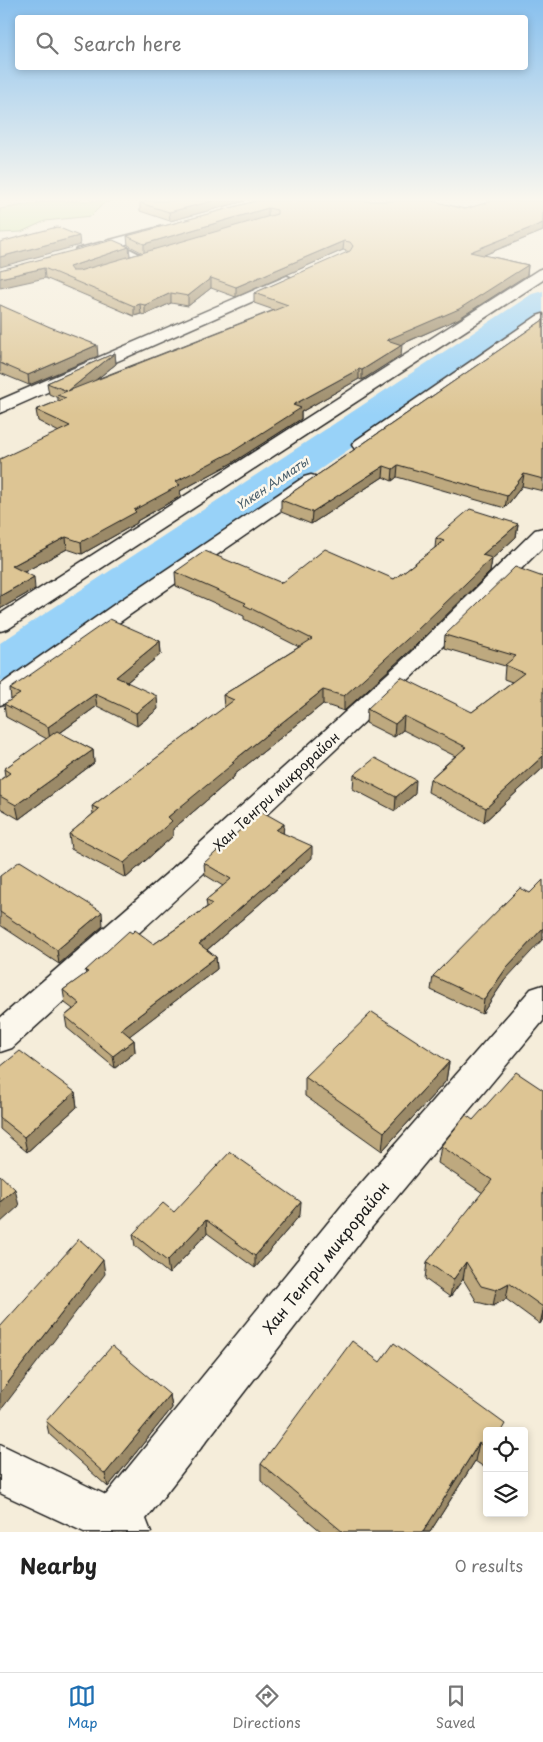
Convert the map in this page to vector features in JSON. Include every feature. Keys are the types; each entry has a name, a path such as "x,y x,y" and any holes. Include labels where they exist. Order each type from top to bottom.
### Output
{"street":[{"path":"0,624 543,273"},
{"path":"0,407 302,274"},
{"path":"348,455 543,319"},
{"path":"0,697 123,609 323,472"},
{"name":"Хан Тенгри микрорайон","path":"0,1038 176,883 410,666 543,535"},
{"name":"Хан Тенгри микрорайон","path":"5,1479 121,1527 358,1215 543,998"}],"building":[{"path":"0,272 24,272 0,278"},
{"path":"55,272 270,272 236,287 211,278 188,296 171,293 145,305 134,306"},
{"path":"301,272 516,272 459,309 387,340 402,345 362,370 359,369 293,405 301,408 232,452 175,482 180,485 134,510 136,512 81,542 66,537 12,566 34,577 0,596 0,459 70,426 36,410 66,398 57,395 67,391 47,383 115,353 68,391 288,305 254,293"},
{"path":"0,305 97,345 28,375 0,363"},
{"path":"543,320 543,479 524,474 507,496 398,465 393,469 384,466 312,512 281,500"},
{"path":"470,509 518,524 482,555 492,558 416,631 344,696 323,690 232,762 234,763 168,817 172,821 124,863 69,834 99,809 92,806 234,700 223,695 312,639 244,605 246,603 175,572 205,551 282,583 325,549 394,579 444,541 436,538"},
{"path":"515,567 543,577 543,756 486,808 430,779 466,747 404,716 395,724 367,709 401,677 472,712 524,673 505,665 516,656 445,635"},
{"path":"110,619 160,641 116,677 157,696 136,713 95,694 48,727 4,704 20,694 10,689"},
{"path":"57,731 93,750 16,805 0,796 0,780 10,773 4,769"},
{"path":"375,758 416,780 396,797 354,775"},
{"path":"261,811 284,824 276,830 312,846 199,944 216,957 121,1029 134,1040 113,1056 65,1016 80,1004 63,990 88,972 85,971 129,931 132,933 135,930 154,944 212,904 206,900 231,879 204,863"},
{"path":"20,861 102,912 57,950 0,912 0,876"},
{"path":"543,880 543,928 507,967 484,1000 433,976 520,888 530,893"},
{"path":"372,1012 449,1062 384,1132 305,1077"},
{"path":"20,1051 75,1092 24,1137 0,1118 0,1067"},
{"path":"516,1072 543,1090 543,1307 509,1283 496,1290 481,1286 466,1262 453,1280 427,1262 492,1180 441,1146 466,1115 473,1120"},
{"path":"230,1152 301,1202 255,1256 206,1220 167,1261 133,1234 163,1203 174,1212"},
{"path":"0,1175 15,1189 0,1202"},
{"path":"79,1239 103,1260 0,1393 0,1327"},
{"path":"352,1341 380,1362 394,1343 505,1424 503,1427 483,1427 483,1446 479,1443 423,1532 343,1532 261,1464"},
{"path":"112,1346 170,1395 105,1474 46,1421"}],"waterway":[{"name":"Үлкен Алматы","path":"0,666 543,301"}]}
